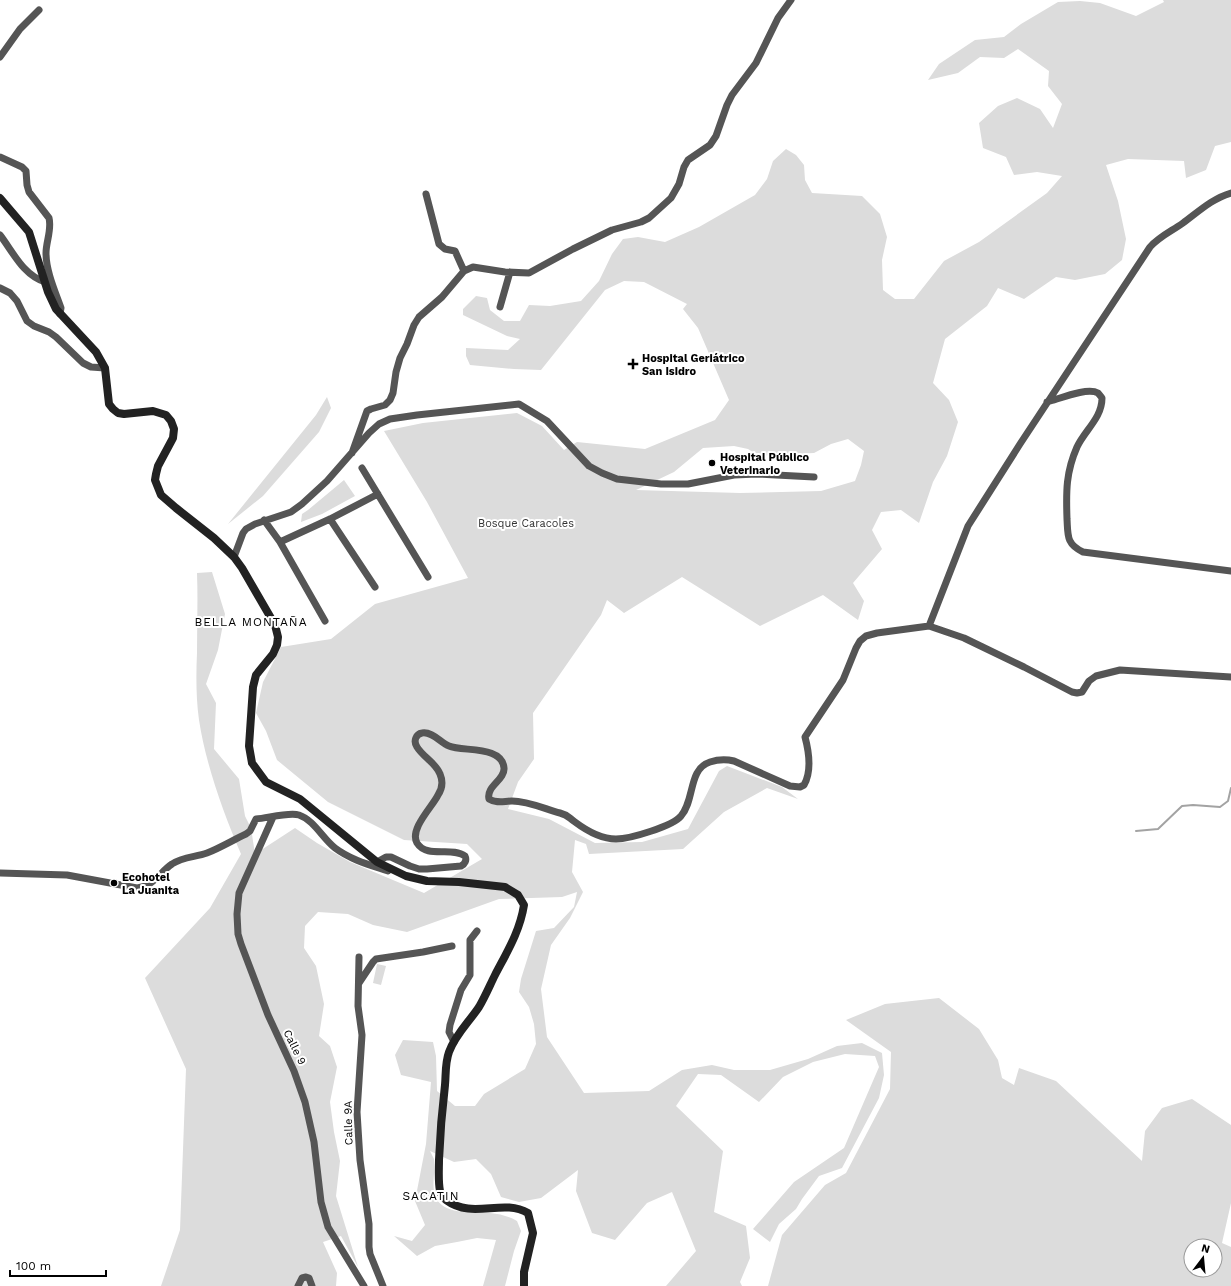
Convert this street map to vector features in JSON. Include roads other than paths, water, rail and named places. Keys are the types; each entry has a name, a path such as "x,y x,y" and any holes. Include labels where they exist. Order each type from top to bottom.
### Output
{"main road":[{"path":"0,198 29,232 50,296 60,314 96,352 105,368 109,404 118,413 124,414 153,411 166,415 171,421 174,429 173,438 158,466 155,480 161,494 214,538 234,557 275,625 278,645 273,654 256,675 253,687 248,746 252,762 266,782 300,799 377,862 406,876 427,881 458,882 505,887 518,895 524,905 522,920 515,936 478,1008 454,1042 446,1063 441,1121 439,1182 440,1192 445,1200 459,1207 485,1210 516,1207 528,1213 533,1232 524,1272 524,1286"}],"street":[{"path":"352,453 367,411 385,404 390,400 393,393 400,358 419,316 442,297 464,271 473,267 529,273 612,230 649,218 671,198 679,184 684,167 688,160 710,145 716,136 732,95 756,63 778,18 791,0"},
{"path":"0,57 20,29 39,10"},
{"path":"0,157 22,167 26,171 29,192 49,218 49,233 46,252 48,266 61,308 60,314"},
{"path":"929,626 968,526 1047,402 1138,265 1157,239 1216,199 1231,192"},
{"path":"426,194 439,244 445,249 455,251 464,271"},
{"path":"0,235 29,274 45,282"},
{"path":"500,307 510,272"},
{"path":"0,288 10,293 27,321 56,337 83,363 91,367 105,368"},
{"path":"1047,402 1082,392 1098,394 1102,398 1100,413 1078,445 1069,466 1066,493 1068,538 1074,547 1083,552 1231,572"},
{"path":"234,557 246,529 264,520 291,512 302,504 327,481 369,433 379,424 390,419 519,404 547,421 589,466 602,474 617,479 661,484 688,484 734,475 757,474 814,477"},
{"path":"362,468 428,577"},
{"path":"280,542 330,519 378,494"},
{"path":"330,519 375,587"},
{"path":"264,520 280,542 325,621"},
{"path":"377,862 386,857 391,857 410,866 428,869 461,866 466,862 465,856 457,852 430,851 422,848 416,842 418,826 438,796 442,782 436,768 416,746 417,735 421,733 431,734 442,743 454,748 477,750 496,755 501,760 504,768 502,775 488,795 489,799 493,802 524,802 567,815 588,831 604,838 616,839 638,835 674,821 680,817 687,806 696,775 700,768 708,762 726,759 734,761 790,786 800,787 804,785 808,776 808,756 805,737 843,680 860,640 866,636 877,633 929,626 964,638 1024,666 1077,694 1082,692 1092,677 1120,670 1231,677"},
{"path":"0,873 72,875 137,888 144,887 150,884 174,862 207,853 246,834 256,818 292,814 300,816 308,821 334,848 351,859 406,876"},
{"name":"Calle 9","path":"274,817 239,893 237,914 238,934 268,1015 294,1072 305,1102 314,1142 321,1202 328,1227 364,1286"},
{"path":"454,1042 449,1032 450,1025 461,990 470,975 470,940 477,931"},
{"path":"358,985 366,971 376,959 452,946"},
{"name":"Calle 9A","path":"359,957 358,1006 362,1034 357,1112 360,1160 370,1254 383,1286"},
{"path":"298,1286 302,1278 306,1277 309,1278 312,1286"}],"waterway":[{"path":"1136,831 1158,829 1182,806 1193,805 1220,807 1228,801 1231,788"}],"place":[{"name":"Hospital Geriátrico San Isidro","path":"633,364"},
{"name":"Hospital Público Veterinario","path":"712,463"},
{"name":"Ecohotel La Juanita","path":"114,883"}],"district":[{"name":"BELLA MONTAÑA","path":"251,622"},
{"name":"SACATIN","path":"431,1196"}],"park label":[{"name":"Bosque Caracoles","path":"526,523"}]}
